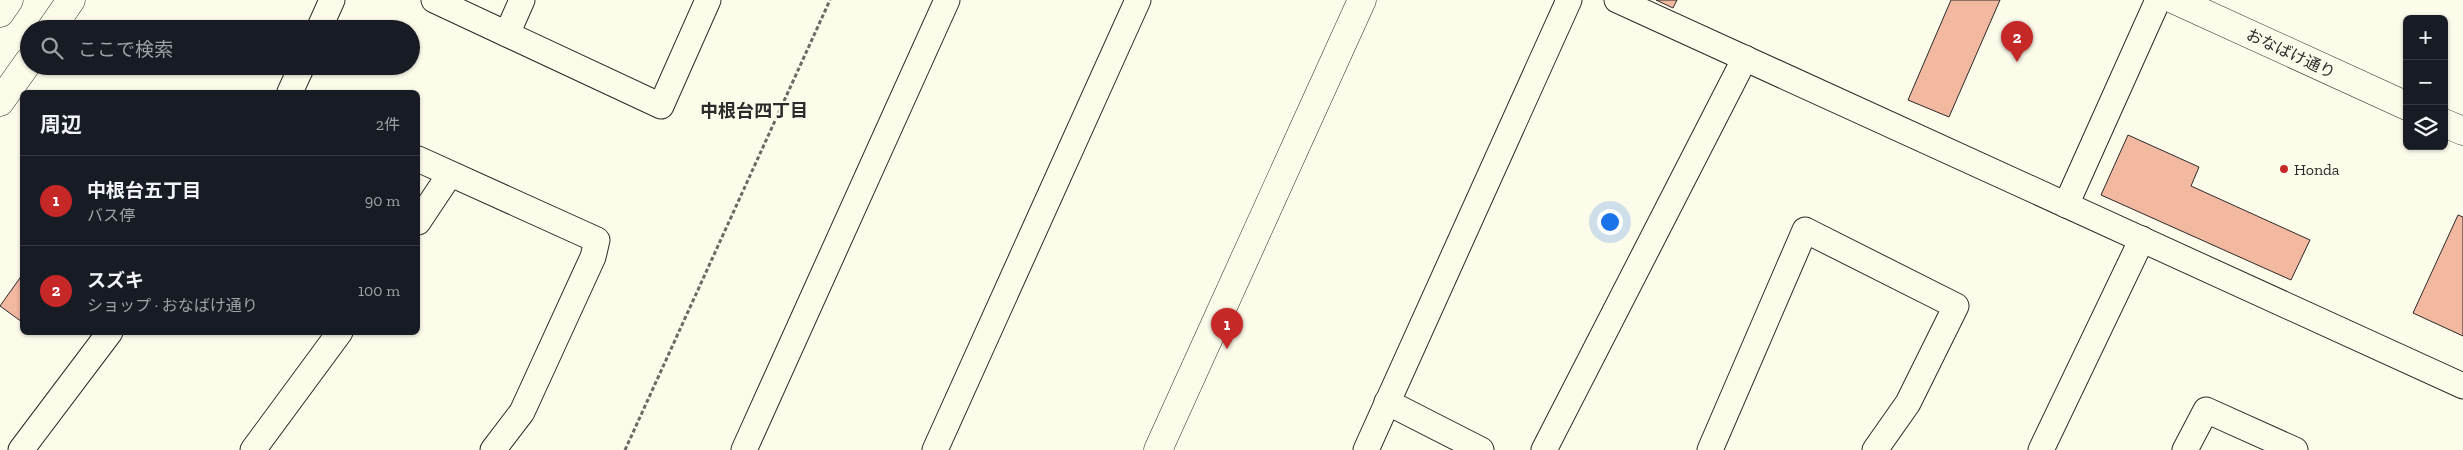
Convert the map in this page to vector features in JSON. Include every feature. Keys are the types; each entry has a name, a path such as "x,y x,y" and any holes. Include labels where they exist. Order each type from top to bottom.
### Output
{"street":[{"path":"0,14 9,0"},
{"path":"58,20 71,0"},
{"path":"323,20 332,0"},
{"path":"434,0 661,106 708,0"},
{"path":"507,34 522,0"},
{"path":"744,450 947,0"},
{"path":"936,450 1138,0"},
{"path":"1158,450 1362,0"},
{"path":"1366,450 1569,0"},
{"path":"1617,0 2463,386"},
{"path":"2066,205 2158,0"},
{"name":"おなばけ通り","path":"2175,0 2405,105"},
{"path":"1544,450 1745,58"},
{"path":"0,102 20,74"},
{"path":"291,90 298,75"},
{"path":"2448,125 2463,131"},
{"path":"420,160 598,240 593,258 522,412 493,450"},
{"path":"420,219 450,174"},
{"path":"1710,450 1805,230 1956,306 1908,403 1875,450"},
{"path":"2041,450 2142,239"},
{"path":"21,450 108,335"},
{"path":"252,450 338,335"},
{"path":"1387,402 1480,450"},
{"path":"2185,450 2206,410 2295,450"}],"path":[{"path":"624,450 830,0"}],"building":[{"path":"1656,0 1677,0 1673,8"},
{"path":"1951,0 2000,0 1949,117 1908,100"},
{"path":"2128,135 2199,167 2191,186 2310,240 2291,280 2101,195"},
{"path":"2458,215 2463,217 2463,336 2413,313"},
{"path":"20,278 20,321 0,306"}],"place":[{"name":"スズキ","path":"2017,62"},
{"name":"Honda","path":"2284,169"},
{"name":"中根台五丁目","path":"1227,349"}],"district":[{"name":"中根台四丁目","path":"754,111"}]}
